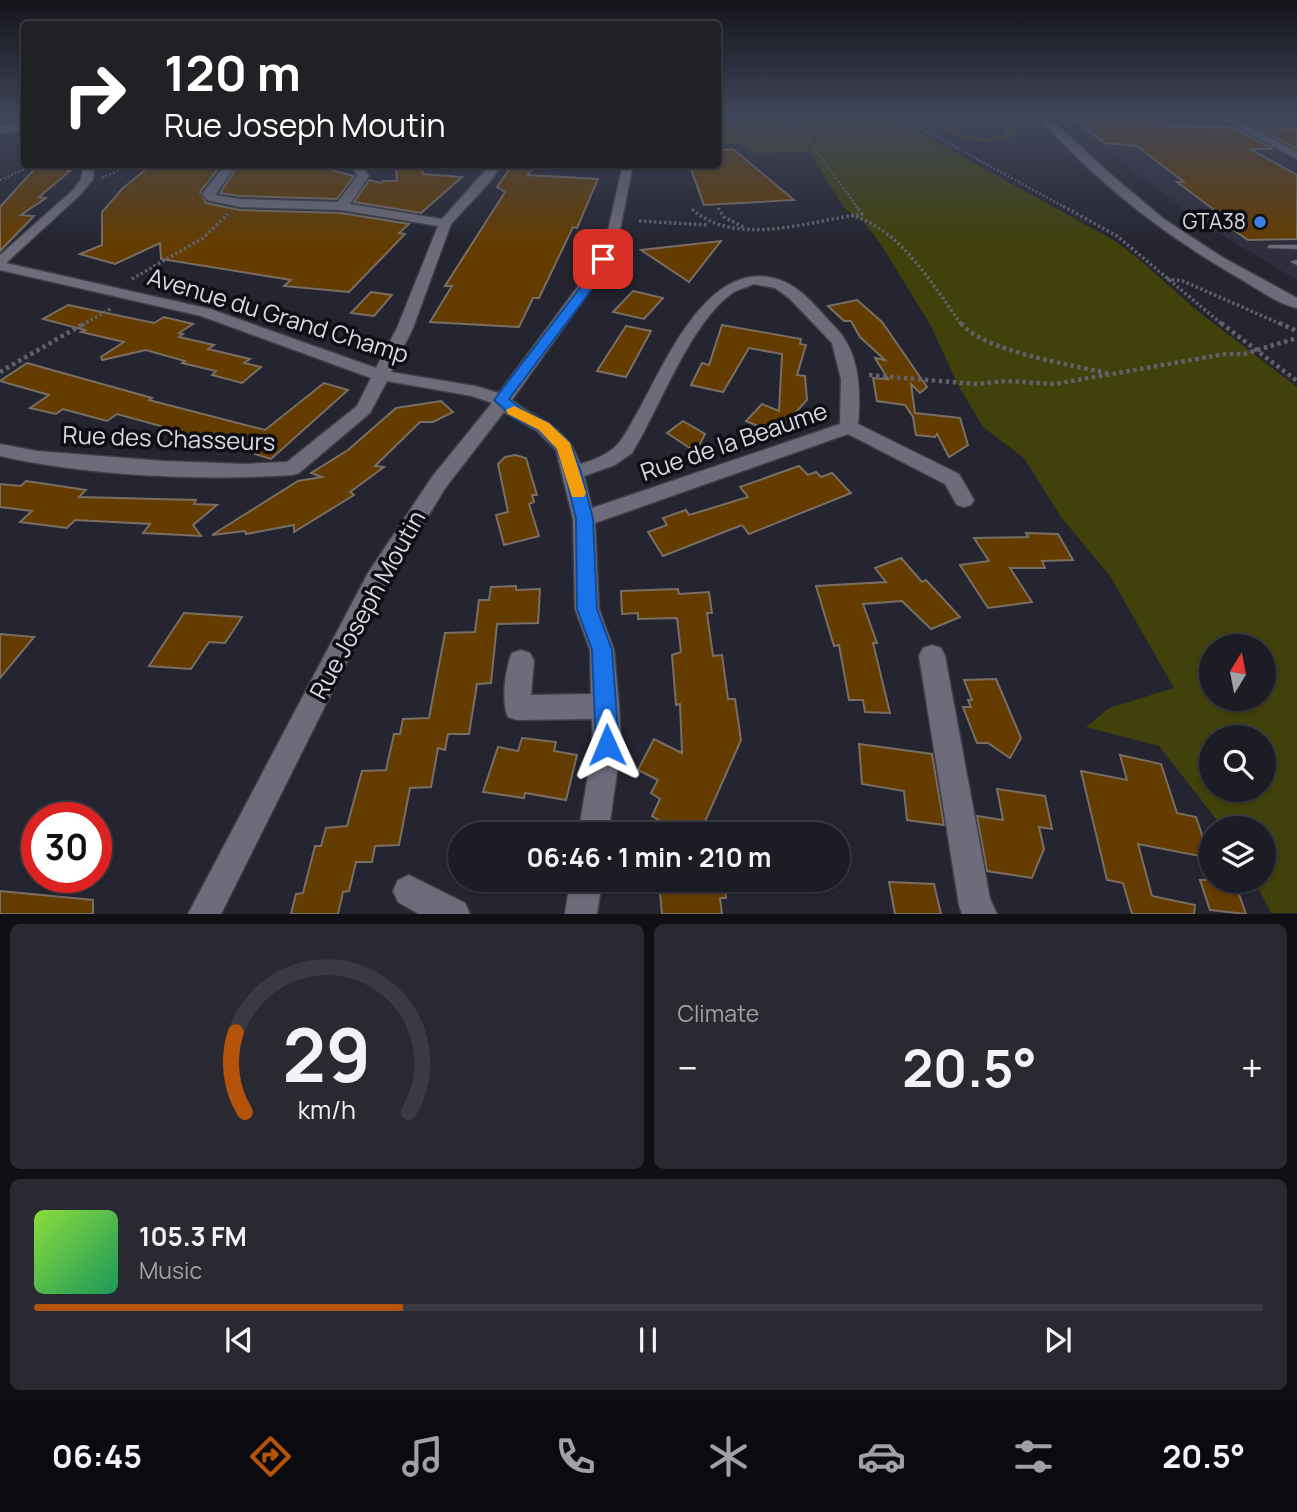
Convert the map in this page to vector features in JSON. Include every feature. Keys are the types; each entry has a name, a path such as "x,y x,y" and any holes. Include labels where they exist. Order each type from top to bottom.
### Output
{"street":[{"path":"1089,159 1142,208 1199,249 1275,293 1297,302"},
{"path":"87,178 88,168"},
{"path":"229,168 208,194 218,201 341,206 445,223 494,168"},
{"path":"341,206 363,176 358,168"},
{"name":"Rue Joseph Moutin","path":"204,914 376,580 439,482 482,429 597,271 613,235 627,168"},
{"name":"Avenue du Grand Champ","path":"0,264 77,192 87,178"},
{"name":"Rue des Chasseurs","path":"0,450 37,458 163,468 244,471 292,468 364,409 405,328 445,223"},
{"name":"Avenue du Grand Champ","path":"0,264 205,312 380,375 475,391 501,400 519,415 544,427 565,447 573,472 584,519 587,609 602,650 607,745 595,822"},
{"name":"Rue de la Beaume","path":"573,472 589,469 624,450 682,346 722,294 736,283 747,280 779,285 804,304 838,340 852,405 849,427 584,519"},
{"path":"849,427 952,478 964,500"},
{"path":"932,656 975,905 981,914"},
{"path":"521,662 517,708 607,706"},
{"path":"409,891 454,914"},
{"path":"581,914 584,892"}],"lane":[{"path":"1270,247 1297,247"}],"path":[{"path":"639,222 745,228 862,214 822,159"},
{"path":"976,159 1117,236 1253,350 1297,381"},
{"path":"0,180 28,168"},
{"path":"87,178 107,177 124,168"},
{"path":"113,290 203,238 240,203"},
{"path":"718,208 724,217 745,228"},
{"path":"692,209 698,217 712,225"},
{"path":"851,215 872,222 883,230 909,258 965,329 976,336 1003,347 1112,374"},
{"path":"1167,279 1183,281 1297,331"},
{"path":"0,372 134,295"},
{"path":"866,375 975,384 1006,381 1055,384 1253,350 1297,338"}],"shaded area":[{"path":"813,159 966,159 1115,241 1195,309 1297,387 1297,913 1271,913 1261,893 1276,893 1276,816 1214,816 1203,802 1276,802 1276,725 1199,725 1199,797 1159,746 1086,727 1109,708 1174,688 1110,576 1061,517 1024,458 983,427 958,385 931,326 882,246 863,221 845,209"},
{"path":"1117,159 1297,159 1297,280 1208,227"}],"building":[{"path":"721,159 745,159 794,200 704,205 690,168 721,168"},
{"path":"1154,159 1267,159 1297,175 1297,239 1248,240 1212,215 1221,215 1177,182 1184,182"},
{"path":"35,168 70,169 39,197 46,198 21,215 34,216 0,251 0,207"},
{"path":"148,168 219,168 200,192 206,203 240,210 341,213 409,224 399,233 405,234 349,292 284,286 291,280 161,259 160,243 115,264 80,254 102,245 102,212 122,189"},
{"path":"236,168 325,168 354,176 337,199 220,193"},
{"path":"396,168 422,168 423,174 462,177 421,213 354,202 369,180 381,183 397,181"},
{"path":"510,168 532,168 528,175 598,179 577,228 573,227 539,298 533,298 519,327 430,322 452,286 445,286 505,192 497,187"},
{"path":"721,241 689,282 641,250"},
{"path":"633,291 663,298 644,319 613,312"},
{"path":"371,292 392,295 374,316 351,313"},
{"path":"857,300 882,322 927,387 920,393 911,384 915,413 960,418 968,445 949,457 937,434 935,437 916,435 913,417 905,405 877,401 873,378 888,379 875,358 885,360 860,337 851,321 844,321 828,306"},
{"path":"68,305 154,323 164,317 193,324 179,333 183,334 179,337 214,345 208,349 250,359 244,363 261,367 242,383 212,375 216,371 182,363 185,361 146,350 102,360 101,357 124,342 81,332 85,330 43,319"},
{"path":"722,325 801,339 800,344 806,345 797,375 805,376 807,400 777,433 778,427 773,432 746,421 762,404 779,411 782,354 749,348 723,392 691,385 702,363 709,365"},
{"path":"626,326 651,331 626,377 597,371"},
{"path":"27,363 152,398 149,400 265,430 324,383 348,390 271,459 255,454 257,444 251,452 204,436 202,438 166,429 168,428 117,414 107,421 63,409 56,414 30,408 49,395 0,381"},
{"path":"441,401 453,412 433,422 420,422 375,466 384,467 350,492 354,495 294,532 294,525 246,534 245,531 212,535 298,481 322,477 311,473 348,450 396,408"},
{"path":"683,421 705,434 696,452 667,433"},
{"path":"515,455 526,458 537,495 532,495 534,502 529,504 539,536 504,545 496,515 508,512 498,464 505,457"},
{"path":"799,466 808,475 816,472 821,477 832,473 851,493 749,534 742,525 663,556 648,532 667,525 663,518 686,510 689,515 748,497 740,487"},
{"path":"26,481 86,490 79,497 196,500 194,504 217,505 193,525 201,536 143,533 150,524 75,520 67,528 20,522 32,511 0,507 0,484 21,486"},
{"path":"1026,533 1058,534 1073,560 1042,561 1045,568 1010,568 1032,602 988,608 960,565 989,561 974,538 1028,537"},
{"path":"901,558 922,582 926,580 960,617 931,629 902,601 863,604 877,643 873,643 890,713 865,712 863,700 849,700 839,645 834,646 816,586 886,582 875,568"},
{"path":"516,586 516,590 540,589 538,623 497,624 491,683 477,684 469,734 448,734 445,750 438,748 431,787 410,788 399,845 375,846 372,862 356,862 349,891 343,892 338,914 291,914 296,894 303,893 315,846 321,846 326,828 347,826 362,771 386,770 394,734 400,734 403,719 429,718 445,633 475,632 479,600 489,600 491,587"},
{"path":"678,589 679,594 709,592 712,613 707,613 713,656 722,655 728,699 735,699 741,740 705,822 663,822 652,816 660,799 651,793 658,780 638,770 654,739 682,753 680,704 676,705 672,655 681,652 677,618 638,619 638,613 622,614 621,591"},
{"path":"184,613 242,617 225,643 209,642 191,669 149,666"},
{"path":"0,634 34,637 0,678"},
{"path":"996,679 1021,738 1010,758 988,743 977,743 963,707 971,707 968,700 972,700 964,680"},
{"path":"522,738 556,742 554,751 577,755 566,800 525,793 524,798 483,792 498,747 518,751"},
{"path":"859,744 932,754 944,825 907,820 904,791 862,784"},
{"path":"1120,755 1161,764 1177,813 1196,817 1199,826 1199,856 1138,844 1152,896 1195,905 1194,914 1132,914 1123,883 1107,880 1081,771 1127,780"},
{"path":"997,789 1045,796 1052,829 1039,827 1044,849 1032,878 987,871 977,816 1003,820"},
{"path":"889,882 934,884 941,914 895,914"},
{"path":"0,891 93,900 93,914 0,914"},
{"path":"660,892 725,892 726,898 720,898 722,914 662,914"},
{"path":"1204,893 1239,893 1246,914 1210,910"}],"slow traffic":[{"path":"514,410 544,427 565,447 578,493"}],"place":[{"name":"GTA38","path":"1260,222"}],"route":[{"path":"603,259 585,290 501,400 519,415 544,427 565,447 573,472 584,519 587,609 602,650 607,745"}]}
